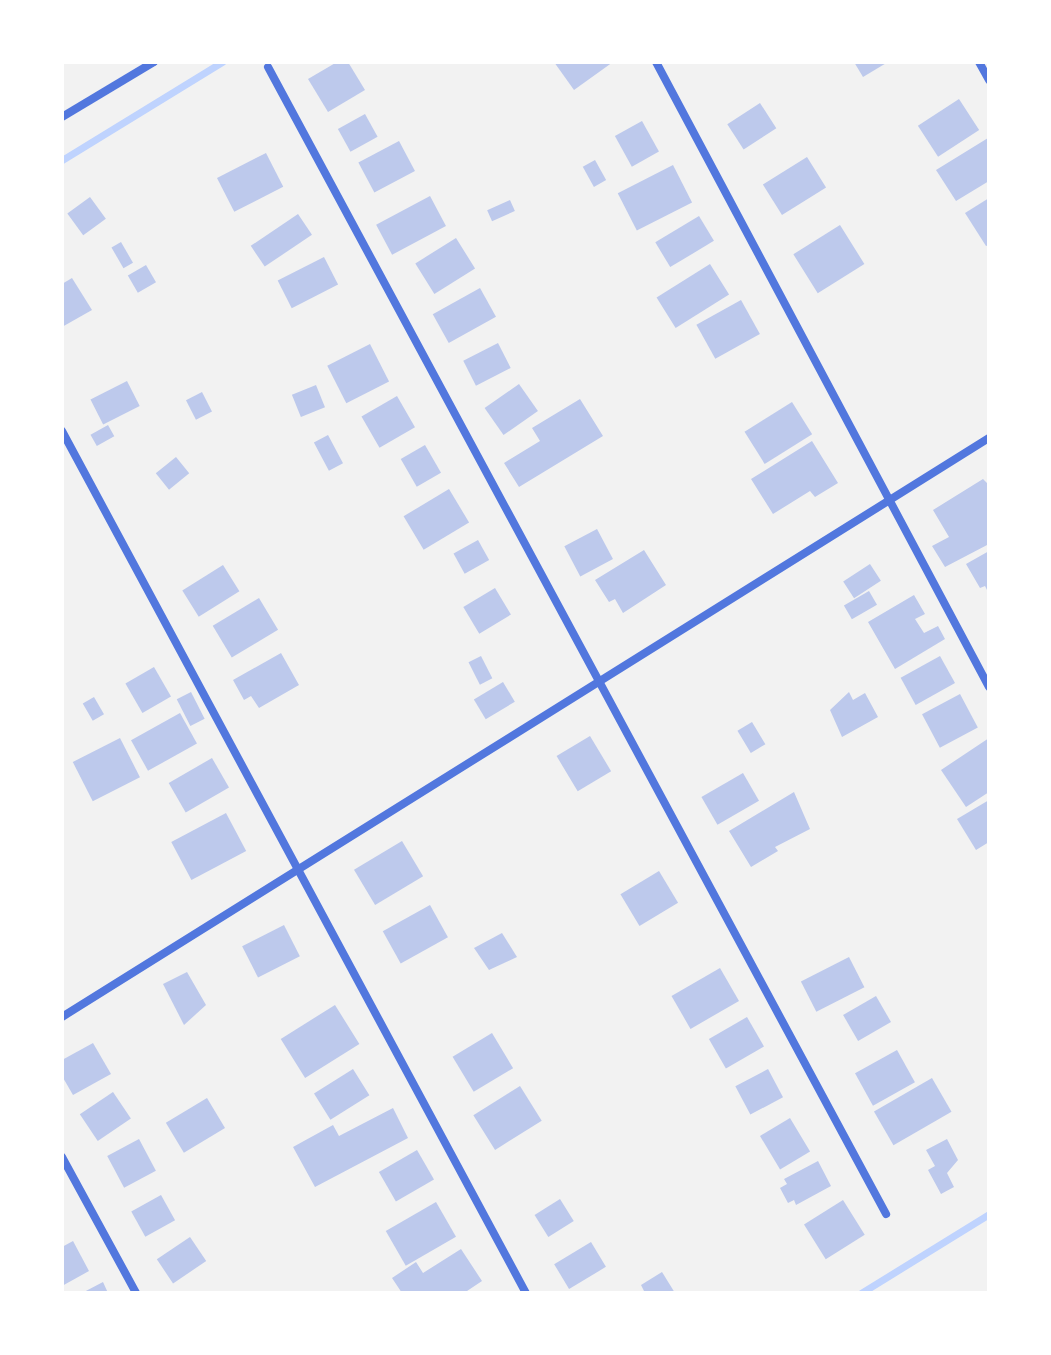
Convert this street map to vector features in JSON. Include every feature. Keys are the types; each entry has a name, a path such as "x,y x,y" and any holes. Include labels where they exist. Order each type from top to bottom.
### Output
{"street":[{"path":"62,117 154,62"},
{"path":"656,62 989,687"},
{"path":"979,62 989,80"},
{"path":"268,67 886,1214"},
{"path":"62,431 526,1293"},
{"path":"62,1017 989,438"},
{"path":"62,1157 136,1293"}],"building":[{"path":"337,62 348,62 365,90 328,112 308,79"},
{"path":"554,62 613,62 574,90"},
{"path":"854,62 888,62 863,77"},
{"path":"959,99 979,130 938,157 918,126"},
{"path":"760,103 776,128 744,149 727,124"},
{"path":"365,114 378,137 350,152 338,129"},
{"path":"642,121 659,152 632,167 615,136"},
{"path":"988,138 989,181 956,201 936,170"},
{"path":"399,141 415,171 374,193 358,163"},
{"path":"266,153 283,187 234,212 217,178"},
{"path":"807,157 826,188 782,215 763,185"},
{"path":"595,160 606,180 594,187 583,167"},
{"path":"673,165 692,202 637,231 618,193"},
{"path":"430,196 446,226 392,255 376,225"},
{"path":"90,197 106,219 83,235 67,213"},
{"path":"989,198 989,245 986,246 965,213"},
{"path":"510,200 515,211 492,221 487,210"},
{"path":"298,214 312,235 265,267 251,246"},
{"path":"699,216 714,241 670,267 655,242"},
{"path":"840,225 864,264 818,293 793,254"},
{"path":"456,238 475,269 434,294 415,263"},
{"path":"121,242 133,263 123,268 111,248"},
{"path":"324,257 338,285 292,308 278,281"},
{"path":"710,264 729,295 676,328 657,297"},
{"path":"146,265 156,282 138,293 128,276"},
{"path":"72,278 92,310 62,327 62,284"},
{"path":"480,288 496,317 449,343 433,314"},
{"path":"741,300 760,334 715,359 696,325"},
{"path":"498,343 511,368 476,386 463,361"},
{"path":"370,344 389,381 346,403 327,366"},
{"path":"127,381 140,406 103,425 90,400"},
{"path":"519,384 538,411 504,435 485,408"},
{"path":"316,385 325,407 301,417 292,395"},
{"path":"202,392 212,412 196,420 186,400"},
{"path":"397,396 415,427 379,448 361,417"},
{"path":"580,399 603,436 519,487 504,463 540,441 532,428"},
{"path":"792,402 812,434 765,464 745,432"},
{"path":"108,425 114,436 97,446 91,435"},
{"path":"328,435 343,463 329,471 314,443"},
{"path":"812,441 838,483 815,497 810,491 773,514 751,479"},
{"path":"425,445 441,473 417,487 401,459"},
{"path":"176,457 189,473 169,490 156,473"},
{"path":"983,479 989,485 989,544 945,567 932,546 949,537 933,510"},
{"path":"449,489 469,522 424,550 404,516"},
{"path":"597,529 613,559 580,576 564,546"},
{"path":"478,540 489,560 465,574 454,554"},
{"path":"644,550 666,585 623,613 615,599 609,602 595,580"},
{"path":"989,551 989,594 985,586 980,588 966,564"},
{"path":"870,564 881,581 854,598 843,581"},
{"path":"223,565 239,591 199,617 182,590"},
{"path":"495,588 511,615 479,634 463,607"},
{"path":"869,591 877,605 852,619 844,606"},
{"path":"914,595 925,614 915,619 924,633 938,626 945,639 895,669 868,622"},
{"path":"259,598 278,630 232,658 213,626"},
{"path":"281,653 299,685 259,708 251,696 244,700 233,680"},
{"path":"481,656 492,678 480,685 469,662"},
{"path":"940,656 955,683 916,705 901,678"},
{"path":"154,667 171,696 142,713 125,684"},
{"path":"503,682 515,702 486,719 474,700"},
{"path":"191,692 205,719 190,726 177,699"},
{"path":"849,692 853,700 865,693 878,717 842,737 830,710"},
{"path":"960,694 978,728 940,748 922,714"},
{"path":"94,697 104,714 93,721 83,704"},
{"path":"180,713 197,744 148,771 131,740"},
{"path":"752,722 765,744 751,753 737,731"},
{"path":"590,736 611,771 578,791 557,756"},
{"path":"120,738 140,777 93,801 73,762"},
{"path":"989,738 989,792 966,807 941,770"},
{"path":"212,758 229,787 186,812 169,783"},
{"path":"743,773 759,801 717,825 701,797"},
{"path":"794,792 810,829 775,847 778,851 751,867 729,831"},
{"path":"989,800 989,842 976,850 957,819"},
{"path":"226,813 246,851 191,880 171,842"},
{"path":"402,841 423,876 375,905 354,870"},
{"path":"659,871 678,903 639,926 620,894"},
{"path":"430,905 448,937 401,964 383,931"},
{"path":"284,925 300,956 258,978 242,946"},
{"path":"502,933 517,957 489,970 474,948"},
{"path":"849,957 864,987 816,1012 801,982"},
{"path":"720,968 739,1001 691,1029 672,996"},
{"path":"187,972 206,1005 184,1025 163,984"},
{"path":"876,996 891,1022 858,1041 843,1015"},
{"path":"335,1005 359,1044 305,1078 281,1039"},
{"path":"747,1017 764,1046 726,1068 709,1039"},
{"path":"492,1033 513,1068 474,1092 453,1057"},
{"path":"93,1043 111,1074 73,1095 62,1076 62,1060"},
{"path":"897,1050 915,1082 873,1106 855,1073"},
{"path":"353,1069 369,1095 330,1120 314,1093"},
{"path":"768,1069 783,1097 750,1115 735,1086"},
{"path":"932,1078 952,1112 893,1145 874,1112"},
{"path":"520,1086 542,1121 495,1150 473,1115"},
{"path":"113,1092 131,1119 98,1141 80,1114"},
{"path":"207,1098 225,1128 184,1153 166,1123"},
{"path":"393,1108 408,1138 315,1187 293,1147 333,1125 339,1136"},
{"path":"790,1118 810,1151 780,1169 760,1136"},
{"path":"139,1139 156,1171 124,1188 107,1156"},
{"path":"947,1139 958,1160 947,1173 954,1187 941,1194 928,1170 935,1166 926,1150"},
{"path":"417,1150 434,1179 396,1201 379,1172"},
{"path":"818,1161 831,1186 796,1205 794,1200 788,1203 780,1188 787,1184 784,1179"},
{"path":"161,1195 175,1220 145,1237 131,1211"},
{"path":"560,1199 574,1221 548,1237 535,1215"},
{"path":"843,1200 865,1235 826,1259 804,1224"},
{"path":"436,1202 456,1237 406,1266 386,1231"},
{"path":"190,1237 206,1261 173,1283 157,1259"},
{"path":"73,1241 89,1271 62,1286 62,1247"},
{"path":"591,1242 606,1267 569,1289 554,1264"},
{"path":"461,1249 482,1281 464,1293 402,1293 392,1278 416,1262 423,1273"},
{"path":"662,1272 675,1293 645,1293 641,1285"},
{"path":"103,1282 108,1293 82,1293"}],"waterway":[{"path":"62,160 222,62"},
{"path":"861,1293 989,1214"}]}
